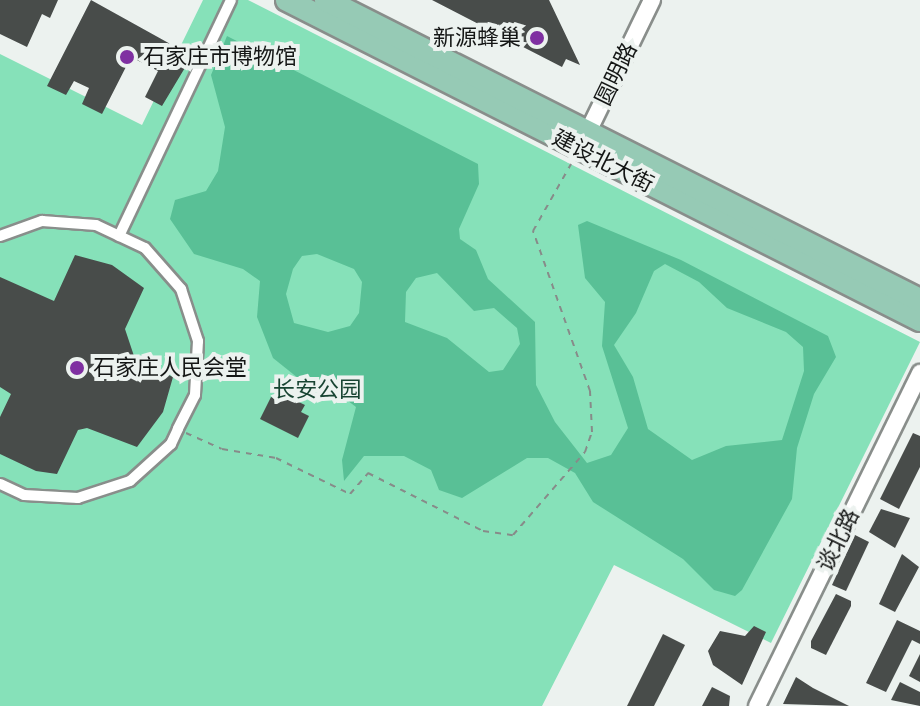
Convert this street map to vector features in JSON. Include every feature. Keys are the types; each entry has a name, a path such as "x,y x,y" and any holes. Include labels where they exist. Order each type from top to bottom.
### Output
{"main road":[{"name":"建设北大街","path":"287,0 920,300"},
{"name":"建设北大街","path":"326,0 920,320"}],"street":[{"path":"119,236 231,0"},
{"name":"圆明路","path":"583,141 652,0"},
{"path":"0,236 42,221 96,225 145,248 181,289 198,341 195,395 171,444 130,481 78,498 24,495 0,484"},
{"name":"谈北路","path":"757,706 920,373"}],"path":[{"path":"178,429 222,449 276,458 350,494 368,473 390,480 483,531 513,535 585,452 592,432 590,391 533,231 583,141"}],"green space":[{"name":"长安公园","path":"203,0 248,0 920,342 771,643 614,565 542,706 0,706 0,54 142,125"}],"shaded area":[{"path":"227,36 478,164 479,184 459,229 460,239 476,250 488,279 535,322 536,385 555,422 587,463 611,455 628,428 602,346 605,302 585,278 578,225 587,221 681,260 828,336 836,357 814,394 797,448 792,499 742,590 735,596 714,590 683,559 593,502 575,473 548,458 527,458 462,498 439,490 431,470 404,456 364,456 344,481 342,460 356,407 339,394 298,378 273,358 257,317 260,281 243,269 194,254 170,219 175,200 206,191 218,171 225,127 211,75","holes":["317,254 354,269 362,282 359,313 350,326 328,332 294,323 286,294 293,269 302,256","665,264 699,282 727,308 786,332 803,347 804,371 782,440 726,446 692,460 648,429 633,377 614,345 636,313 654,271","437,273 474,311 494,308 517,328 520,344 503,370 489,372 447,338 405,322 406,292 416,278"]}],"building":[{"path":"0,0 58,0 50,18 42,14 27,47 0,34"},
{"name":"石家庄市博物馆","path":"91,0 192,56 162,106 145,97 158,71 131,57 102,114 82,104 89,88 74,81 66,95 47,86"},
{"name":"新源蜂巢","path":"432,0 549,0 580,65 566,59 562,67"},
{"name":"石家庄人民会堂","path":"75,255 112,265 144,288 125,329 135,359 173,377 163,412 137,447 87,428 78,430 57,474 36,471 0,454 0,417 11,394 0,387 0,277 54,301"},
{"path":"282,394 305,405 301,412 309,416 298,438 260,419 271,397 279,400"},
{"path":"913,433 920,436 920,467 899,509 880,499"},
{"path":"881,509 910,518 895,548 869,532"},
{"path":"855,535 869,542 846,591 832,585"},
{"path":"902,554 919,567 895,612 879,604"},
{"path":"836,594 851,601 851,606 826,655 811,648 811,641"},
{"path":"897,620 920,631 920,644 912,640 886,692 866,683"},
{"path":"754,626 766,632 742,685 713,665 708,651 720,631 745,636"},
{"path":"663,634 685,645 654,706 627,706"},
{"path":"920,654 920,682 909,676"},
{"path":"796,677 813,688 849,706 783,704"},
{"path":"900,682 920,692 920,706 891,700"},
{"path":"712,687 730,696 729,706 702,706"}],"place":[{"name":"新源蜂巢","path":"537,38"},
{"name":"石家庄市博物馆","path":"127,57"},
{"name":"石家庄人民会堂","path":"77,368"}]}
